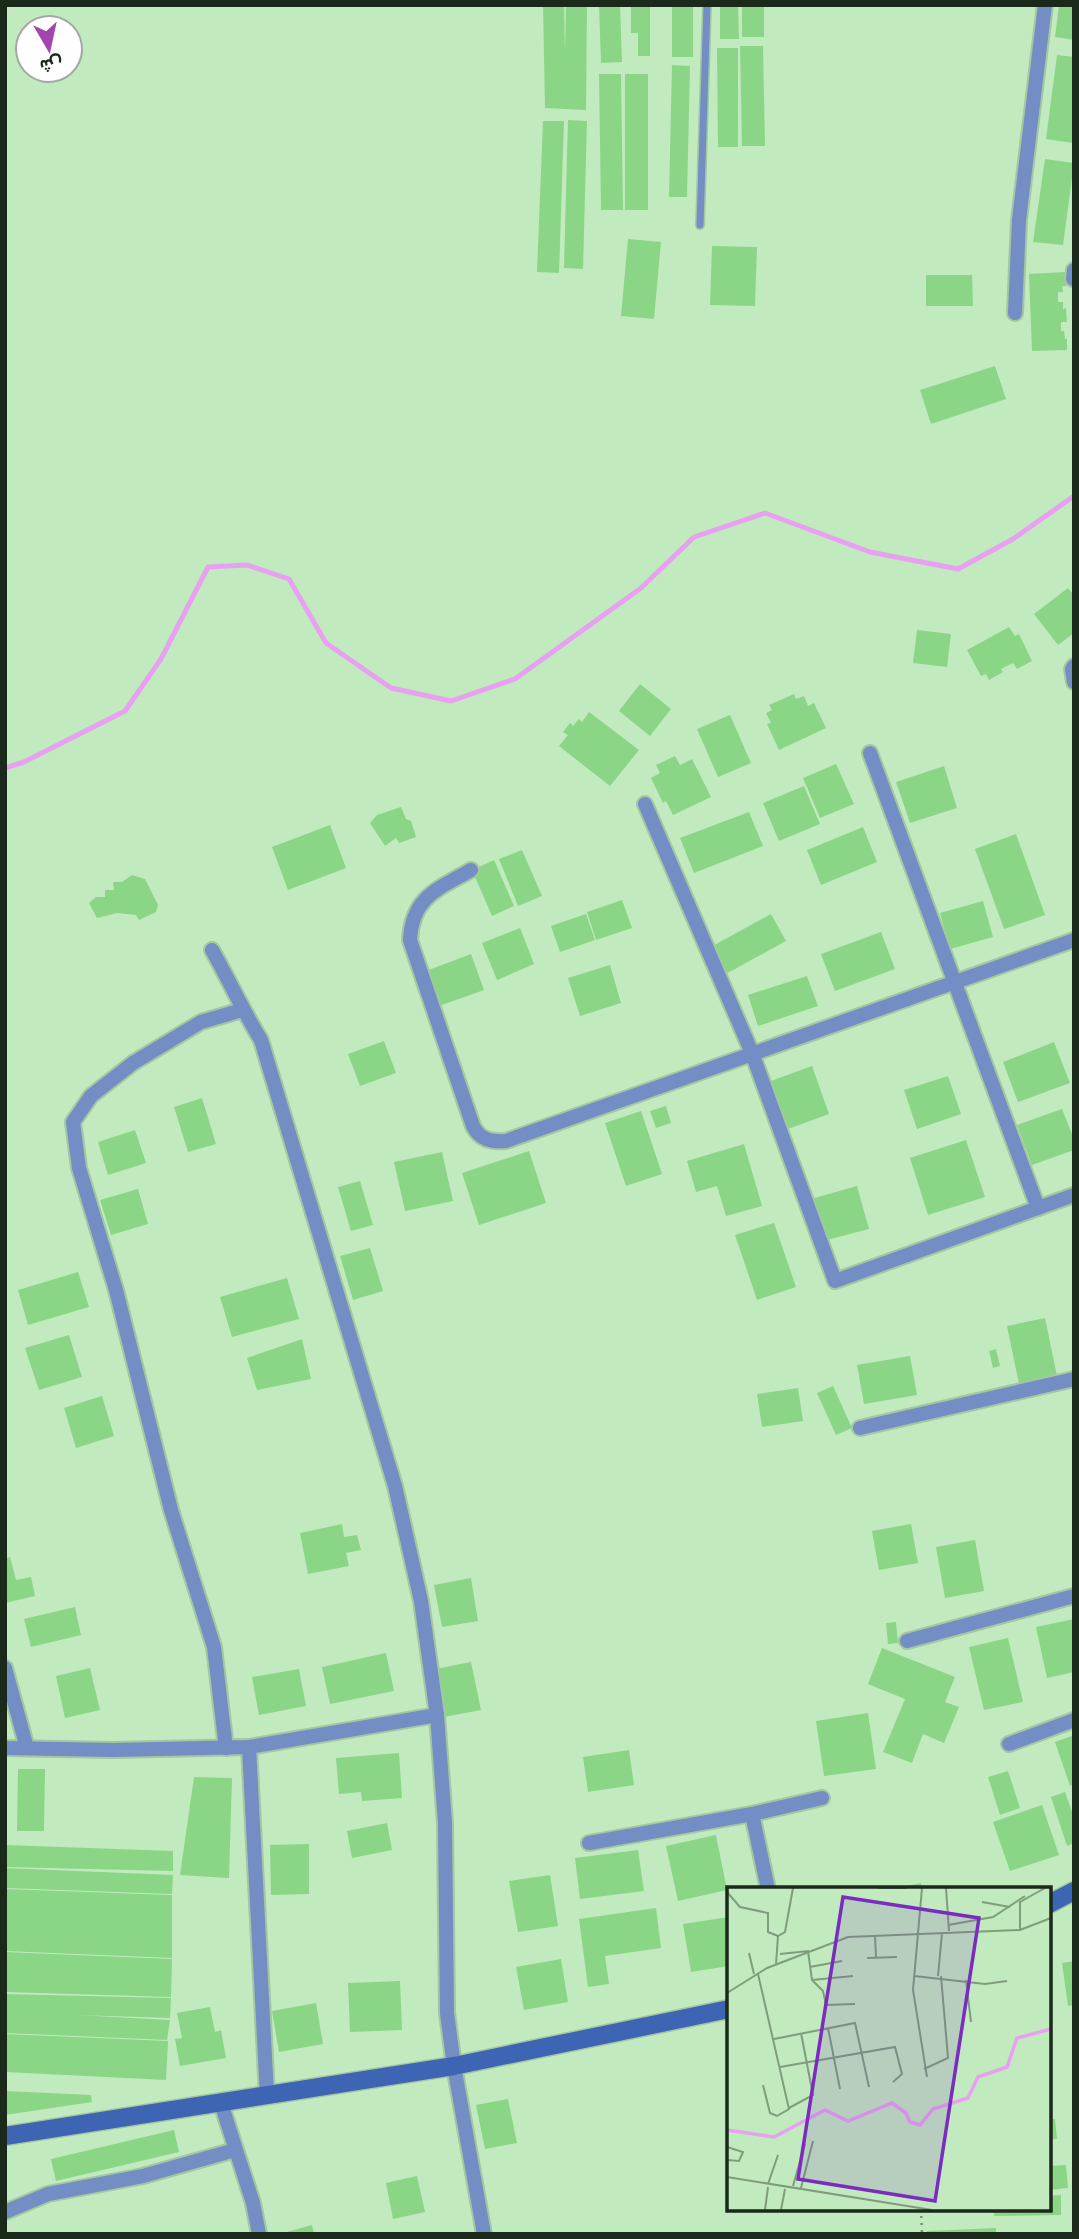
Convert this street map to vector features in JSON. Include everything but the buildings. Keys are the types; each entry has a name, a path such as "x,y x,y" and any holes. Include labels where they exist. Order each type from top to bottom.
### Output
{"main road":[{"path":"1051,1903 1074,1891"},
{"path":"5,2136 454,2066 727,2009"}],"street":[{"path":"1015,313 1019,220 1045,5"},
{"path":"1074,666 1074,682"},
{"path":"870,752 1038,1208"},
{"path":"645,804 752,1053 835,1281 1074,1195"},
{"path":"471,870 428,896 411,921 410,940 472,1126 481,1138 491,1142 506,1140 1074,940"},
{"path":"212,950 232,985 242,1010 261,1040 395,1486 421,1601 437,1715 445,1823 447,2013 484,2234"},
{"path":"226,1748 214,1647 171,1510 116,1290 79,1168 73,1122 91,1096 133,1063 201,1022 242,1010"},
{"path":"860,1428 1074,1379"},
{"path":"907,1642 1074,1596"},
{"path":"5,1668 27,1748"},
{"path":"5,1748 113,1750 249,1747 437,1715"},
{"path":"1009,1744 1074,1720"},
{"path":"249,1747 267,2096"},
{"path":"589,1843 752,1814 822,1798"},
{"path":"752,1814 768,1887"},
{"path":"221,2103 253,2203 259,2234"},
{"path":"5,2212 48,2194 142,2176 235,2150"}],"lane":[{"path":"699,225 707,5"}],"path":[{"path":"921,2211 922,2234"}],"waterway":[{"path":"5,768 24,762 125,711 161,659 208,567 247,565 289,579 326,643 391,688 451,701 515,679 641,588 694,537 765,513 870,552 958,569 1013,539 1074,496"}]}
